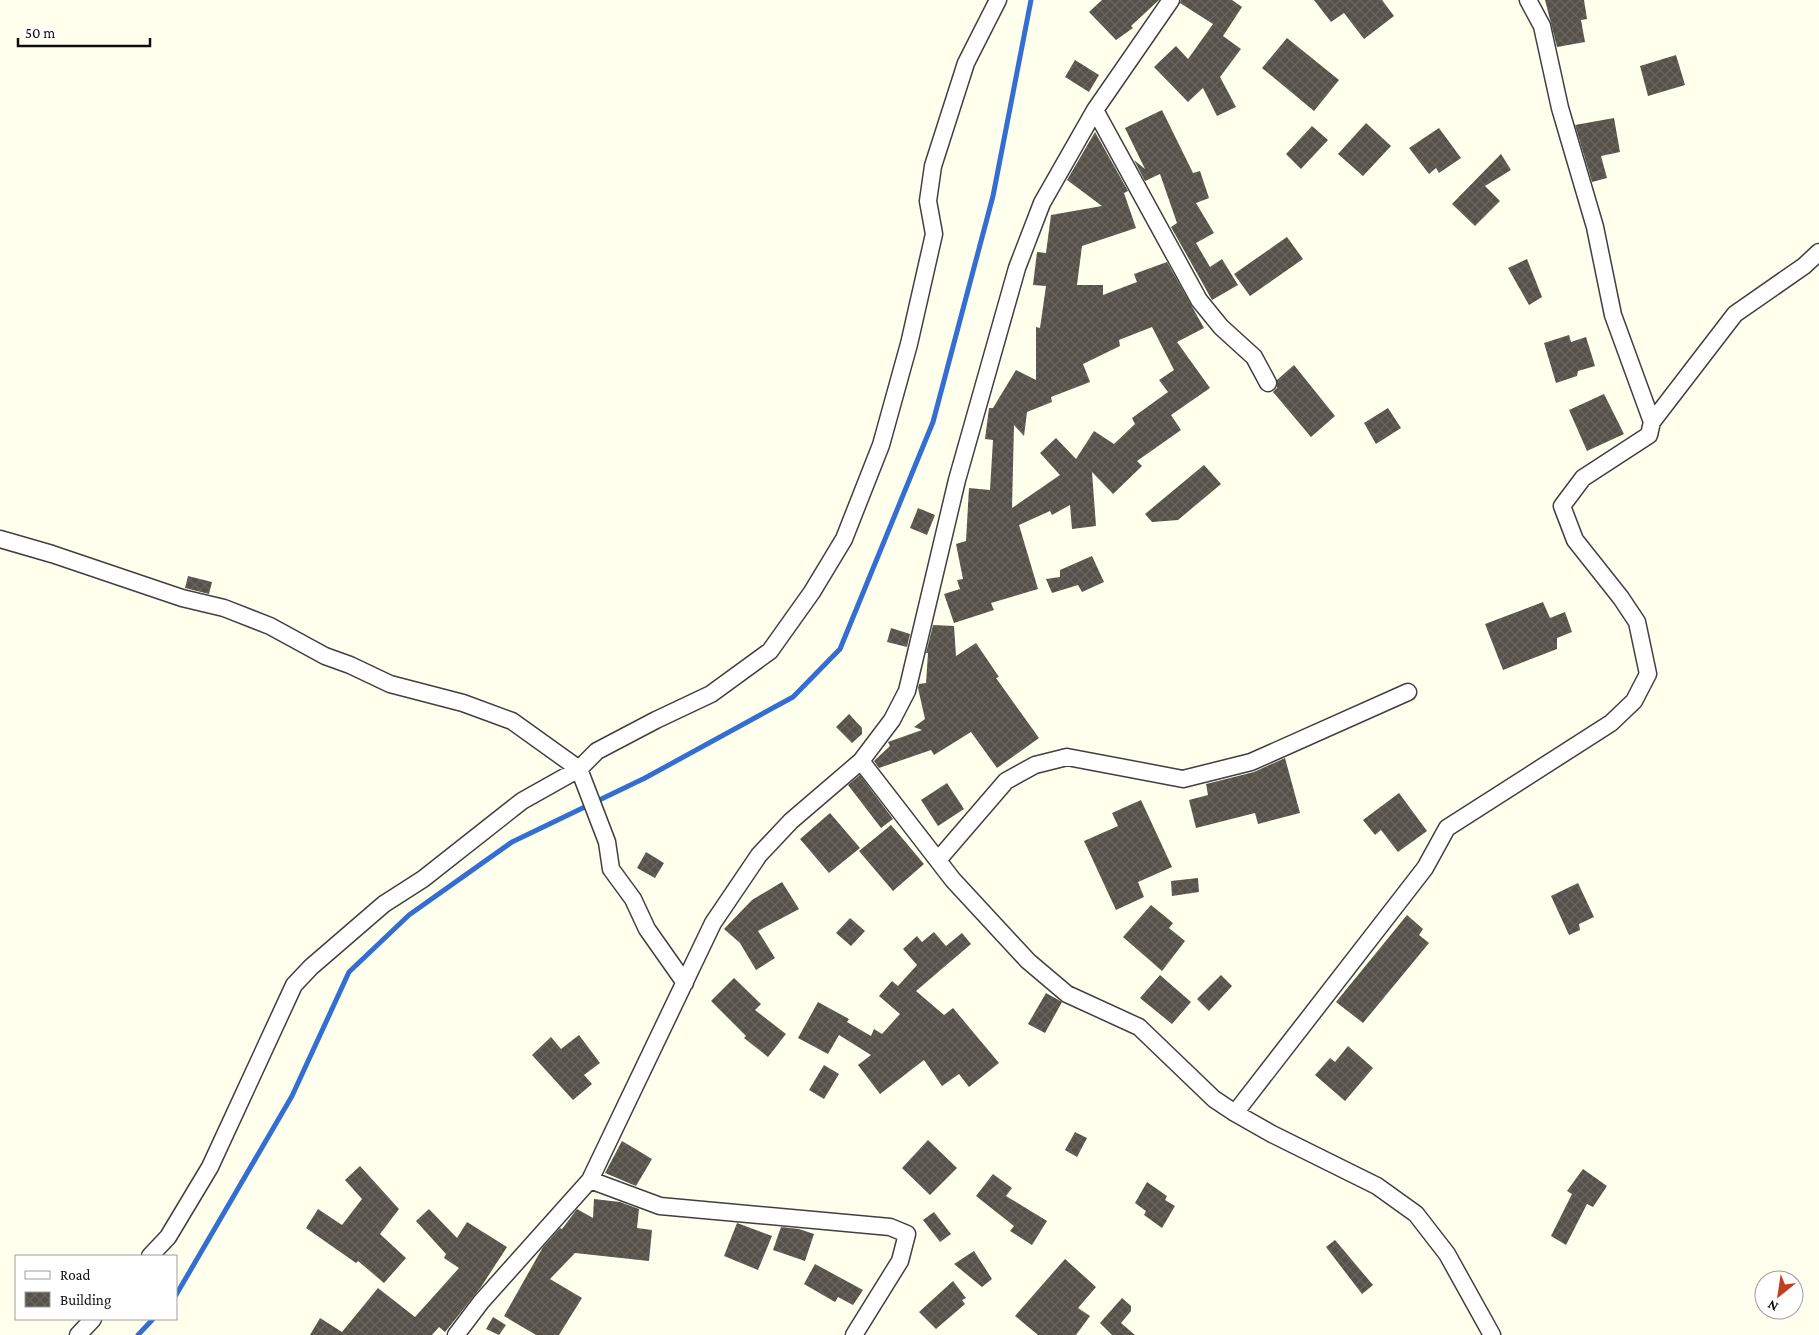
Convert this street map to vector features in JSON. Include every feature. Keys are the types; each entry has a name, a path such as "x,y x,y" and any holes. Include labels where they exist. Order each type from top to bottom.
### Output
{"street":[{"path":"151,1255 168,1237 210,1167 294,985 311,967 384,904 423,879 522,801 579,769 598,751 656,720 711,694 770,651 812,592 844,539 881,445 910,344 934,234 928,201 933,166 966,63 998,0"},
{"path":"456,1335 481,1302 590,1180 713,923 759,855 791,821 861,761 892,720 907,691 957,480 1017,268 1042,203 1095,110 1171,0"},
{"path":"1528,0 1542,26 1560,108 1595,227 1613,315 1652,422"},
{"path":"1095,110 1199,300 1220,327 1254,357 1268,383"},
{"path":"1235,1113 1419,876 1447,828 1611,724 1634,701 1648,674 1637,622 1621,598 1574,540 1562,506 1583,478 1649,435 1652,422 1734,314 1804,266 1819,252"},
{"path":"0,539 52,554 182,598 224,608 270,626 325,656 350,665 390,684 463,703 512,721 579,769 588,797 607,842 611,869 633,899 647,929 685,983"},
{"path":"938,860 1006,781 1035,765 1067,757 1183,779 1250,762 1408,692"},
{"path":"861,761 938,860 1028,961 1067,994 1139,1027 1214,1099 1235,1113 1272,1134 1377,1186 1416,1214 1447,1254 1492,1335"},
{"path":"590,1180 660,1206 890,1227 907,1234 900,1261 854,1335"},
{"path":"78,1335 92,1320"}],"building":[{"path":"1102,0 1159,0 1131,26 1133,28 1116,40 1089,12"},
{"path":"1181,0 1232,0 1242,7 1223,36 1241,49 1220,77 1236,107 1217,116 1203,88 1188,102 1154,67 1176,46 1188,59 1213,24 1180,3"},
{"path":"1314,0 1382,0 1394,16 1364,39 1344,13 1331,22"},
{"path":"1545,0 1584,0 1587,19 1581,20 1585,42 1557,47"},
{"path":"1287,38 1339,80 1314,111 1262,68"},
{"path":"1676,55 1685,85 1648,96 1640,66"},
{"path":"1075,60 1099,75 1089,92 1065,77"},
{"path":"1162,110 1193,173 1200,171 1209,198 1196,203 1214,233 1196,243 1210,267 1222,259 1238,285 1212,300 1171,227 1177,223 1160,174 1145,181 1134,160 1145,169 1125,128"},
{"path":"1614,118 1620,152 1601,156 1607,178 1592,182 1575,125"},
{"path":"1366,123 1391,146 1363,176 1338,154"},
{"path":"1312,126 1328,140 1301,169 1286,154"},
{"path":"1439,128 1461,158 1439,173 1436,168 1429,174 1409,148"},
{"path":"1095,132 1128,191 1124,193 1136,228 1082,246 1077,285 1103,285 1103,295 1137,282 1134,274 1167,262 1204,328 1177,342 1210,388 1171,415 1181,430 1137,461 1142,466 1113,494 1092,472 1096,526 1072,529 1070,505 1052,515 1050,511 1019,525 1038,589 991,603 994,610 954,623 944,594 960,589 957,580 963,579 956,544 966,541 969,488 990,490 993,440 985,439 989,408 993,408 1016,370 1036,380 1036,327 1040,328 1046,286 1033,285 1037,252 1046,253 1051,215 1102,206 1067,180","holes":["1152,327 1174,370 1159,380 1168,392 1132,418 1135,424 1114,444 1094,431 1076,459 1056,438 1040,453 1060,475 1012,508 1014,425 1024,436 1027,412 1052,402 1051,397 1090,382 1083,364 1120,346 1119,340"]},
{"path":"1501,154 1511,170 1485,186 1500,201 1475,226 1452,204"},
{"path":"1287,237 1303,259 1250,296 1234,274"},
{"path":"1527,259 1542,297 1529,305 1508,268"},
{"path":"1569,335 1571,342 1586,337 1595,366 1578,371 1577,376 1556,383 1544,343"},
{"path":"1294,365 1335,416 1311,437 1273,392 1277,388 1277,380"},
{"path":"1604,394 1624,434 1587,451 1569,410"},
{"path":"1388,408 1401,428 1376,444 1364,423"},
{"path":"1204,465 1221,484 1178,520 1152,522 1145,514"},
{"path":"918,508 935,515 927,535 910,528"},
{"path":"1092,556 1104,582 1082,592 1078,585 1052,593 1046,579 1060,577 1060,570"},
{"path":"188,576 212,582 209,594 185,588"},
{"path":"1543,602 1550,618 1565,612 1572,632 1557,638 1557,649 1503,670 1485,624"},
{"path":"933,625 954,626 956,656 976,643 999,677 996,678 1039,738 997,768 971,732 934,755 931,750 879,768 874,761 890,746 888,742 922,730 914,727 925,719 918,688 919,684 926,683 928,653 926,653"},
{"path":"891,628 910,634 907,647 887,642"},
{"path":"849,714 862,728 862,734 852,743 836,727"},
{"path":"1285,758 1300,813 1258,824 1255,813 1196,828 1189,800 1208,795 1206,784 1254,772"},
{"path":"860,775 893,819 881,828 848,785"},
{"path":"947,783 964,809 938,826 921,800"},
{"path":"1399,793 1427,831 1398,852 1381,830 1375,835 1363,820"},
{"path":"1141,800 1172,867 1138,882 1144,897 1116,910 1084,841 1118,826 1112,813"},
{"path":"830,813 860,848 829,873 800,839"},
{"path":"891,825 924,864 893,891 859,851"},
{"path":"646,852 664,863 655,878 637,868"},
{"path":"1198,878 1199,892 1172,896 1171,881"},
{"path":"782,882 799,909 758,931 775,958 756,970 740,943 724,929 752,900"},
{"path":"1578,883 1594,917 1579,924 1580,930 1569,935 1551,896"},
{"path":"1151,905 1173,923 1169,928 1185,941 1162,971 1123,937"},
{"path":"1407,915 1423,929 1419,935 1429,943 1363,1023 1336,1002"},
{"path":"850,918 865,931 851,946 836,933"},
{"path":"934,932 946,946 962,933 971,944 916,991 944,1015 953,1008 999,1063 969,1087 959,1074 942,1086 924,1060 880,1094 858,1065 871,1055 839,1035 828,1054 798,1038 818,1002 849,1019 847,1022 871,1036 874,1029 882,1034 900,1014 879,996 892,981 898,986 917,965 903,949 917,936 922,942"},
{"path":"1160,975 1191,1002 1172,1024 1140,998"},
{"path":"1221,975 1232,986 1209,1011 1197,999"},
{"path":"734,978 761,1004 755,1010 786,1034 768,1057 744,1038 746,1036 711,1001"},
{"path":"1046,993 1062,1002 1045,1033 1028,1024"},
{"path":"579,1035 600,1063 584,1075 592,1084 573,1100 532,1055 551,1037 561,1049"},
{"path":"1348,1046 1373,1068 1345,1101 1315,1075 1330,1058 1335,1062"},
{"path":"824,1065 839,1074 824,1099 809,1090"},
{"path":"1075,1132 1087,1138 1077,1157 1065,1150"},
{"path":"928,1140 957,1168 930,1195 902,1168"},
{"path":"622,1141 652,1159 636,1186 605,1173"},
{"path":"360,1166 399,1209 380,1234 406,1258 384,1283 358,1261 356,1263 306,1228 318,1209 342,1225 362,1199 345,1180"},
{"path":"1583,1169 1607,1186 1593,1207 1587,1204 1566,1245 1551,1236 1572,1194 1567,1191"},
{"path":"993,1174 1012,1188 1006,1196 1047,1221 1032,1245 1010,1231 1014,1226 976,1196"},
{"path":"1147,1182 1167,1196 1165,1200 1175,1206 1162,1228 1144,1215 1146,1211 1135,1203"},
{"path":"594,1199 620,1202 639,1209 637,1228 652,1230 649,1261 575,1253 550,1279 582,1298 559,1335 536,1335 504,1316 543,1247 560,1228 562,1229 577,1209 593,1218"},
{"path":"429,1209 457,1238 467,1222 507,1247 481,1287 445,1332 439,1327 432,1335 310,1335 320,1318 342,1332 378,1288 415,1317 459,1268 444,1258 446,1254 416,1221"},
{"path":"934,1212 951,1234 940,1242 923,1220"},
{"path":"737,1223 772,1236 758,1270 724,1256"},
{"path":"781,1227 799,1229 814,1234 805,1261 773,1250"},
{"path":"1335,1240 1373,1285 1362,1294 1326,1247"},
{"path":"974,1251 992,1279 982,1287 954,1264"},
{"path":"1065,1259 1096,1287 1078,1308 1090,1316 1076,1335 1038,1335 1015,1316"},
{"path":"815,1264 863,1290 853,1305 838,1297 835,1302 804,1284"},
{"path":"953,1281 966,1298 962,1300 965,1304 936,1329 919,1312"},
{"path":"1122,1298 1131,1306 1131,1311 1121,1323 1135,1335 1112,1335 1100,1323"},
{"path":"493,1317 506,1325 499,1335 486,1329"}],"waterway":[{"path":"178,1292 292,1096 349,972 409,915 512,842 645,778 793,697 840,649 933,422 993,196 1031,0"},
{"path":"138,1335 152,1320"}]}
